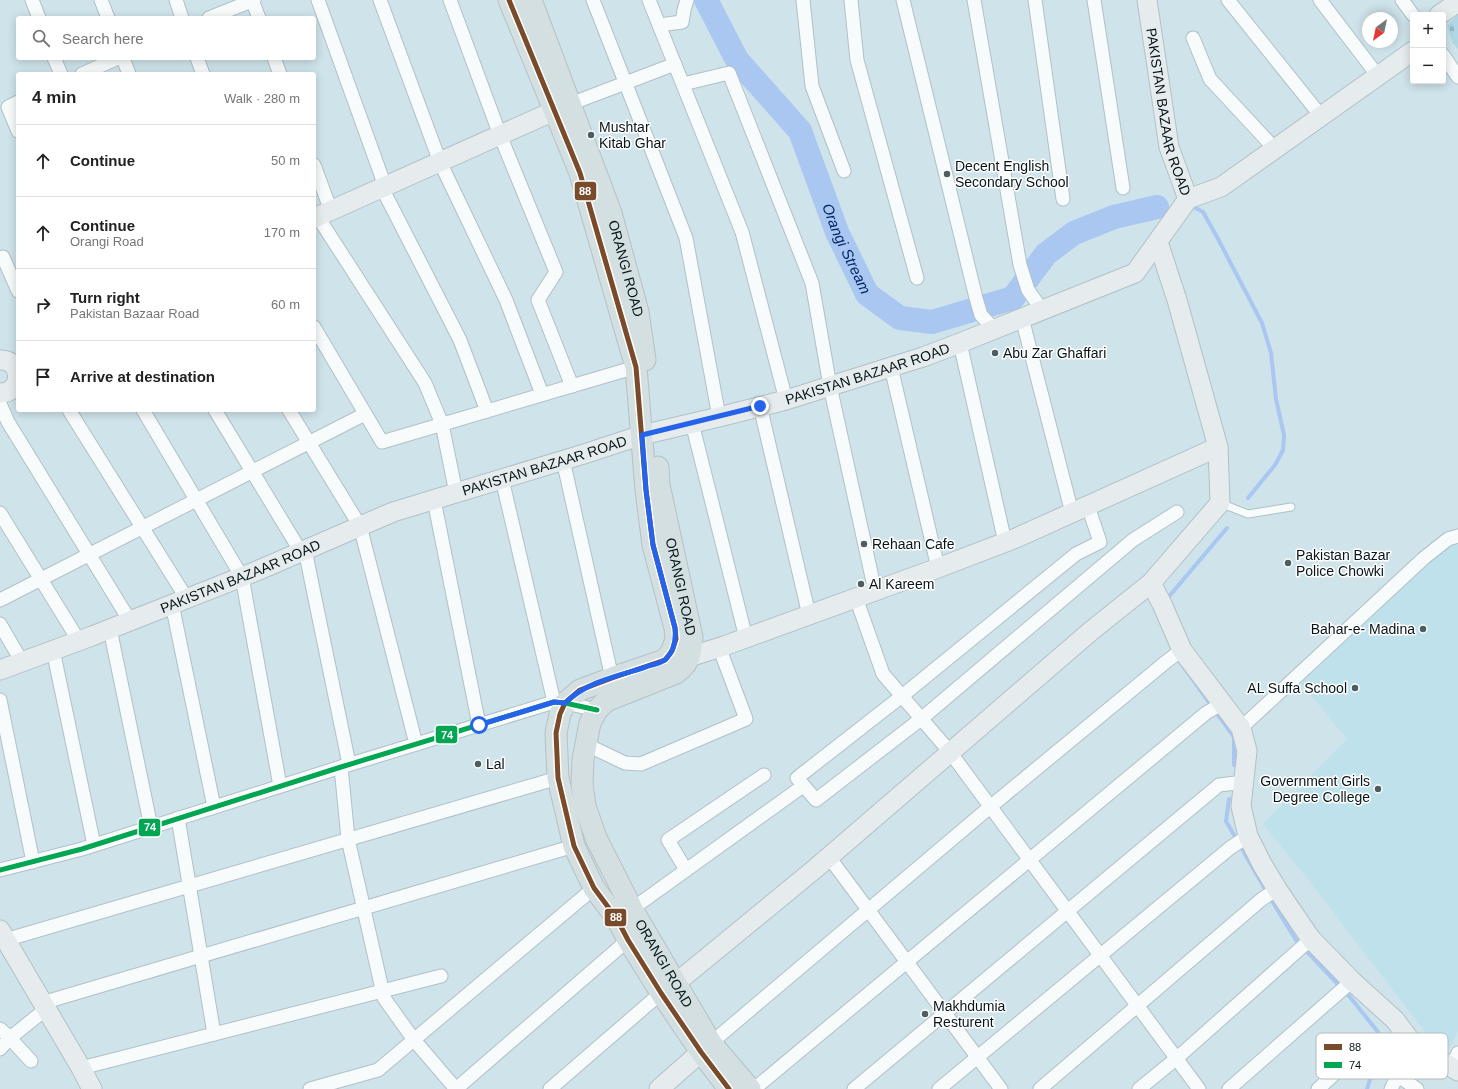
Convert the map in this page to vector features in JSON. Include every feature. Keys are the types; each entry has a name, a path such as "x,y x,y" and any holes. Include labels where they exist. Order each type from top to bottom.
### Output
{"main road":[{"name":"ORANGI ROAD","path":"508,0 562,107 611,213 638,312 649,433 646,490 653,545 675,628 676,638 672,651 664,660 580,690 559,703 560,714 556,733 558,778 574,846 594,888 617,920 628,940 668,988 706,1047 729,1089"},
{"name":"ORANGI ROAD","path":"531,0 636,366 659,486 692,637 689,657 685,666 676,673 606,701 597,710 590,723 585,744 582,784 585,806 596,838 632,909 668,988"},
{"name":"ORANGI ROAD","path":"706,1047 750,1089"}],"street":[{"path":"32,0 38,16"},
{"path":"101,0 107,16"},
{"path":"176,0 181,16"},
{"path":"215,16 253,0 258,16"},
{"path":"318,0 384,187 460,340 487,411"},
{"path":"380,0 440,162 506,300 542,394"},
{"path":"450,0 500,135 556,272 538,300 572,386"},
{"path":"594,0 686,238 719,417"},
{"path":"650,0 742,232 786,400"},
{"path":"803,0 812,86 844,171"},
{"path":"851,0 857,60 917,278"},
{"path":"903,0 976,298 981,315 994,329"},
{"path":"974,0 1020,265 1028,290 1042,310"},
{"path":"1035,0 1063,199"},
{"path":"1094,0 1123,188"},
{"name":"PAKISTAN BAZAAR ROAD","path":"0,670 79,641 242,577 393,512 649,433 786,400 923,357 1135,273 1188,199 1169,147 1147,0"},
{"path":"1228,0 1321,116"},
{"path":"1320,0 1378,76"},
{"path":"1402,0 1411,12"},
{"path":"1443,12 1458,2"},
{"path":"660,25 682,22 685,5"},
{"path":"1193,38 1210,79 1275,149"},
{"path":"1188,199 1221,187 1410,53"},
{"path":"1446,59 1458,76"},
{"path":"55,60 60,72"},
{"path":"86,72 114,60"},
{"path":"124,60 128,72"},
{"path":"198,60 202,72"},
{"path":"275,60 279,72"},
{"path":"321,215 562,107 675,64"},
{"path":"683,84 729,73 812,283 830,386 876,591"},
{"path":"16,103 8,107 16,126"},
{"path":"316,179 321,215 425,383 442,424 456,493"},
{"path":"550,1089 668,988 830,857 1091,631 1151,583 1220,503 1218,447 1177,300 1158,242"},
{"path":"3,258 16,287"},
{"path":"1022,318 1080,510 1100,542 1076,554 902,696 797,778 803,786 816,800 921,719 1133,540 1177,512"},
{"path":"316,330 382,442 636,366"},
{"path":"960,343 1004,542"},
{"path":"13,364 16,374"},
{"path":"891,367 938,568"},
{"path":"0,393 9,392 16,385"},
{"path":"0,404 8,422 130,621"},
{"path":"760,406 809,615"},
{"path":"70,412 143,528 180,601 214,807"},
{"path":"144,412 242,577 280,786"},
{"path":"216,412 252,472 303,551 345,765 348,839 384,998 414,1040 456,1089 628,940"},
{"path":"290,412 360,526 416,744"},
{"path":"0,600 365,414"},
{"path":"692,423 746,638"},
{"path":"668,656 689,657 746,638 938,568 1080,510 1218,447"},
{"path":"563,460 612,678"},
{"path":"502,479 559,703"},
{"path":"434,500 479,725"},
{"path":"0,513 79,641"},
{"path":"1242,728 1424,558 1448,539 1458,536"},
{"path":"1151,583 1162,604 1180,651 1215,707 1242,728 1247,751 1241,806 1240,842 1262,864 1270,893 1345,987 1395,1020 1405,1033"},
{"path":"856,598 883,674 950,752 1199,1089"},
{"path":"0,624 22,662"},
{"path":"110,629 151,827"},
{"path":"585,744 625,763 641,764 746,719 719,647"},
{"path":"53,650 94,845"},
{"path":"659,1089 706,1047 990,807 1180,651"},
{"path":"0,700 33,862"},
{"path":"0,870 94,845 345,765 559,703 597,710"},
{"path":"754,1089 1215,707"},
{"path":"686,870 668,840 764,775"},
{"path":"92,1089 2,935 189,886 558,778"},
{"path":"854,1089 1219,785 1244,782"},
{"path":"632,909 803,786"},
{"path":"178,818 214,1034"},
{"path":"939,1089 1100,955 1240,842"},
{"path":"0,1049 44,1006 201,956 574,846"},
{"path":"830,857 1001,1089"},
{"path":"310,1089 327,1087 378,1070 594,888"},
{"path":"1040,1089 1270,893"},
{"path":"1138,1089 1177,1058 1308,941"},
{"path":"81,1068 441,976"},
{"path":"1229,1089 1345,987"},
{"path":"0,1029 30,1061"},
{"path":"1318,1089 1329,1079"},
{"path":"1392,1089 1396,1079"},
{"path":"1403,1079 1417,1089"}],"lane":[{"path":"1220,503 1248,514 1291,507"}],"shaded area":[{"name":"Government Girls Degree College","path":"1458,537 1458,1031 1448,1050 1448,1033 1426,1033 1311,883 1263,824 1347,739 1299,681"}],"green space":[{"path":"1458,14 1458,49 1453,43 1447,26"}],"waterway":[{"name":"Orangi Stream","path":"706,0 737,60 800,131 837,232 867,294 900,318 932,322 1013,298 1046,254 1074,233 1114,217 1157,207"},
{"path":"1194,207 1203,212 1217,237 1262,323 1271,353 1276,399 1284,435 1283,450 1275,465 1248,498"},
{"path":"1166,600 1227,528"},
{"path":"1176,656 1234,737 1234,765"},
{"path":"1229,799 1226,821 1296,940 1350,997 1378,1033"},
{"path":"1367,1089 1370,1079"}],"transit line":[{"name":"88","path":"509,0 580,173 636,367 646,490 653,545 675,628 676,639 672,651 665,660 580,690 565,703 560,714 556,733 558,778 574,846 594,888 617,919 628,940 661,993 701,1052 729,1089"},
{"name":"74","path":"0,870 82,849 341,767 554,702 597,710"}],"place":[{"name":"Mushtar Kitab Ghar","path":"591,135"},
{"name":"Decent English Secondary School","path":"947,174"},
{"name":"Abu Zar Ghaffari","path":"995,353"},
{"name":"Rehaan Cafe","path":"864,544"},
{"name":"Pakistan Bazar Police Chowki","path":"1288,563"},
{"name":"Al Kareem","path":"861,584"},
{"name":"Bahar-e- Madina","path":"1423,629"},
{"name":"AL Suffa School","path":"1355,688"},
{"name":"Lal","path":"478,764"},
{"name":"Government Girls Degree College","path":"1378,789"},
{"name":"Makhdumia Resturent","path":"925,1014"}],"route":[{"path":"479,725 554,702 565,703 580,690 664,660 672,651 676,638 675,628 653,545 646,490 642,435 760,406"}]}
